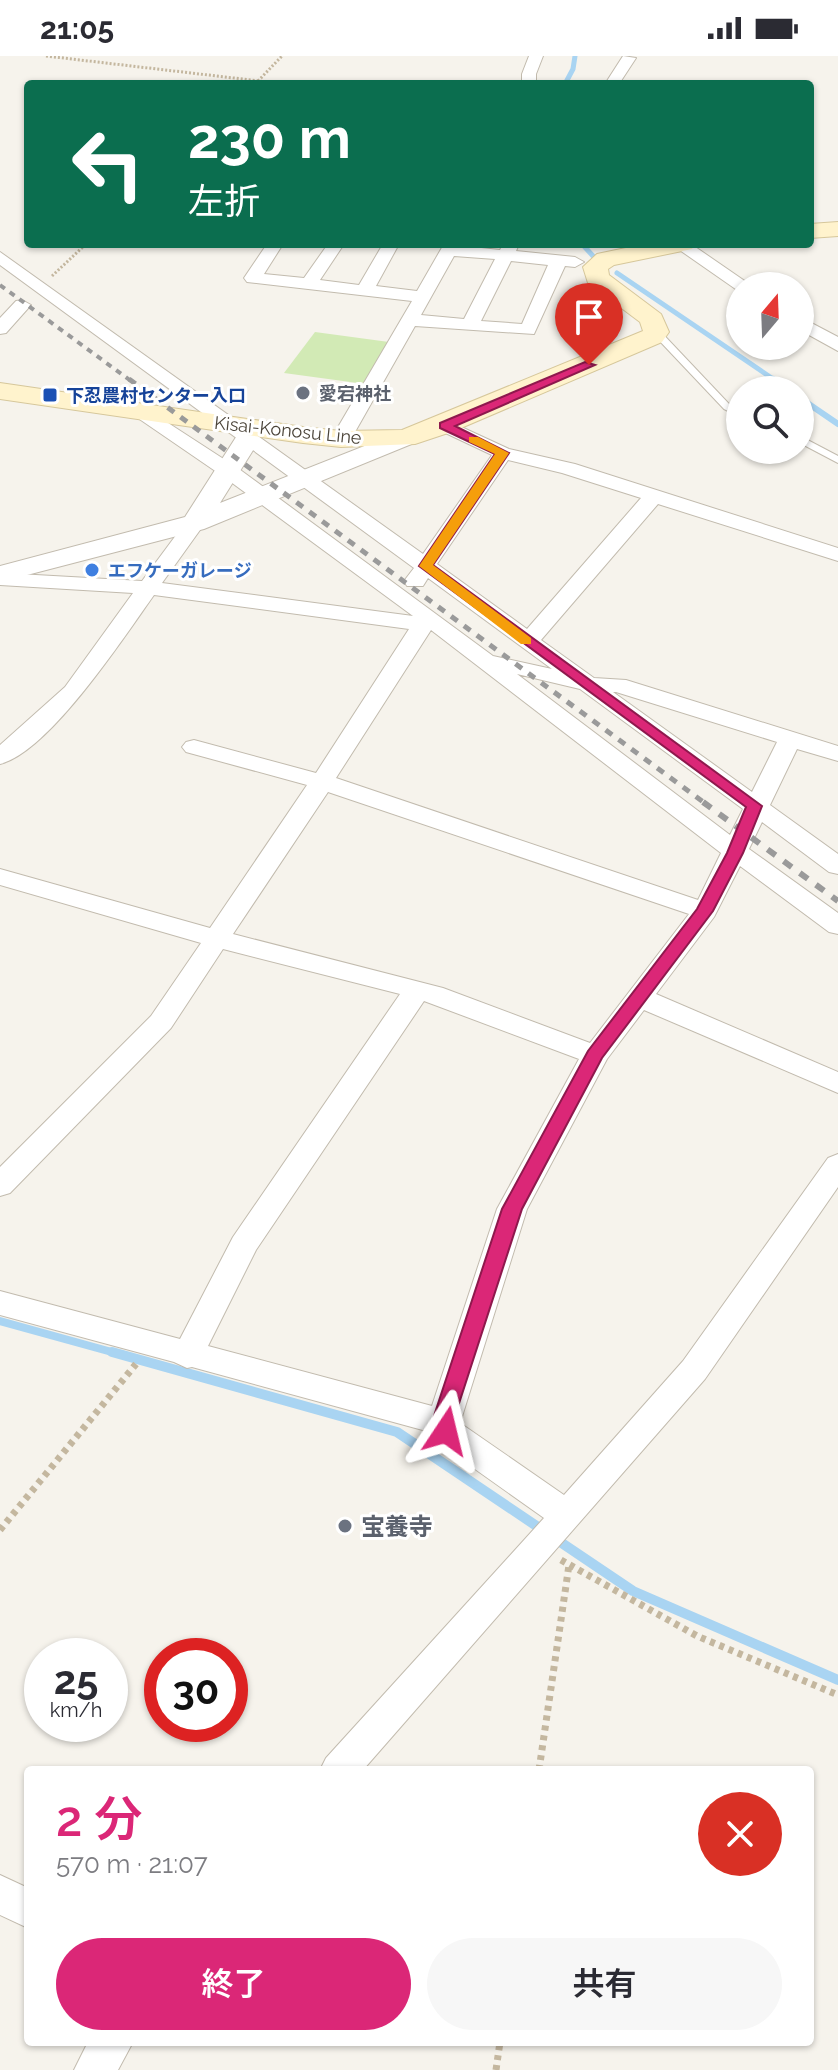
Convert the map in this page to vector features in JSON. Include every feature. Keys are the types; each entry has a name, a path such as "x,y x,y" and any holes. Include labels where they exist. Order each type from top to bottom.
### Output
{"main road":[{"path":"814,231 838,229"},
{"path":"572,258 606,259 661,248"},
{"path":"572,258 652,319 656,332"},
{"name":"Kisai-Konosu Line","path":"0,391 142,412 240,432 341,439 405,438 444,425 647,340 656,332"}],"street":[{"path":"529,80 536,56"},
{"path":"615,80 629,58"},
{"path":"272,248 253,278 423,297"},
{"path":"309,284 333,248"},
{"path":"365,290 389,248"},
{"path":"341,439 412,320 449,248"},
{"path":"412,320 528,330 572,258 469,248"},
{"path":"687,248 726,274"},
{"path":"470,325 508,250"},
{"path":"0,257 838,866"},
{"path":"0,296 20,307 0,329"},
{"path":"814,330 838,345"},
{"path":"142,412 228,469 403,597 428,622 485,659 735,853 838,926"},
{"path":"444,425 503,453 568,468 838,555"},
{"path":"0,757 73,692 150,588 228,469 240,432"},
{"path":"0,576 195,523 405,438"},
{"path":"403,597 503,453"},
{"path":"525,641 538,632 653,497"},
{"path":"0,576 150,588 428,622"},
{"path":"0,1185 161,1022 428,622"},
{"path":"485,659 590,685 618,685 838,754"},
{"path":"567,1515 446,1431 443,1422 512,1209 595,1055 705,911 735,853 754,806 790,740"},
{"path":"194,747 323,782 705,911"},
{"path":"0,877 218,939 417,990 595,1055"},
{"path":"187,1356 244,1245 417,990"},
{"path":"641,998 838,1083"},
{"path":"343,1766 554,1556 567,1515 694,1370 838,1165"},
{"path":"0,1303 187,1356 443,1422"},
{"path":"0,1894 24,1907"},
{"path":"95,2070 110,2046"}],"lane":[{"path":"656,332 726,406"},
{"path":"814,447 838,460"}],"path":[{"path":"46,56 241,80"},
{"path":"259,80 282,56"},
{"path":"0,1530 151,1346"},
{"path":"539,1766 554,1556 697,1636 838,1695"},
{"path":"496,2070 499,2046"}],"green space":[{"path":"315,332 389,342 365,384 284,373"}],"waterway":[{"path":"567,80 575,56"},
{"path":"586,248 593,256"},
{"path":"617,273 769,376"},
{"path":"814,408 838,424"},
{"path":"0,1321 119,1354"},
{"path":"112,1352 397,1432 633,1591 838,1680"}],"railway":[{"path":"0,285 131,381"},
{"path":"129,379 706,804"},
{"path":"703,802 838,901"}],"slow traffic":[{"path":"474,439 503,453 426,566 526,641"}],"place":[{"name":"愛宕神社","path":"303,393"},
{"name":"下忍農村センター入口","path":"50,395"},
{"name":"エフケーガレージ","path":"92,570"},
{"name":"宝養寺","path":"345,1526"}],"route":[{"path":"446,1431 443,1422 512,1209 595,1055 705,911 735,853 754,806 426,566 503,453 444,425 589,365"}]}
